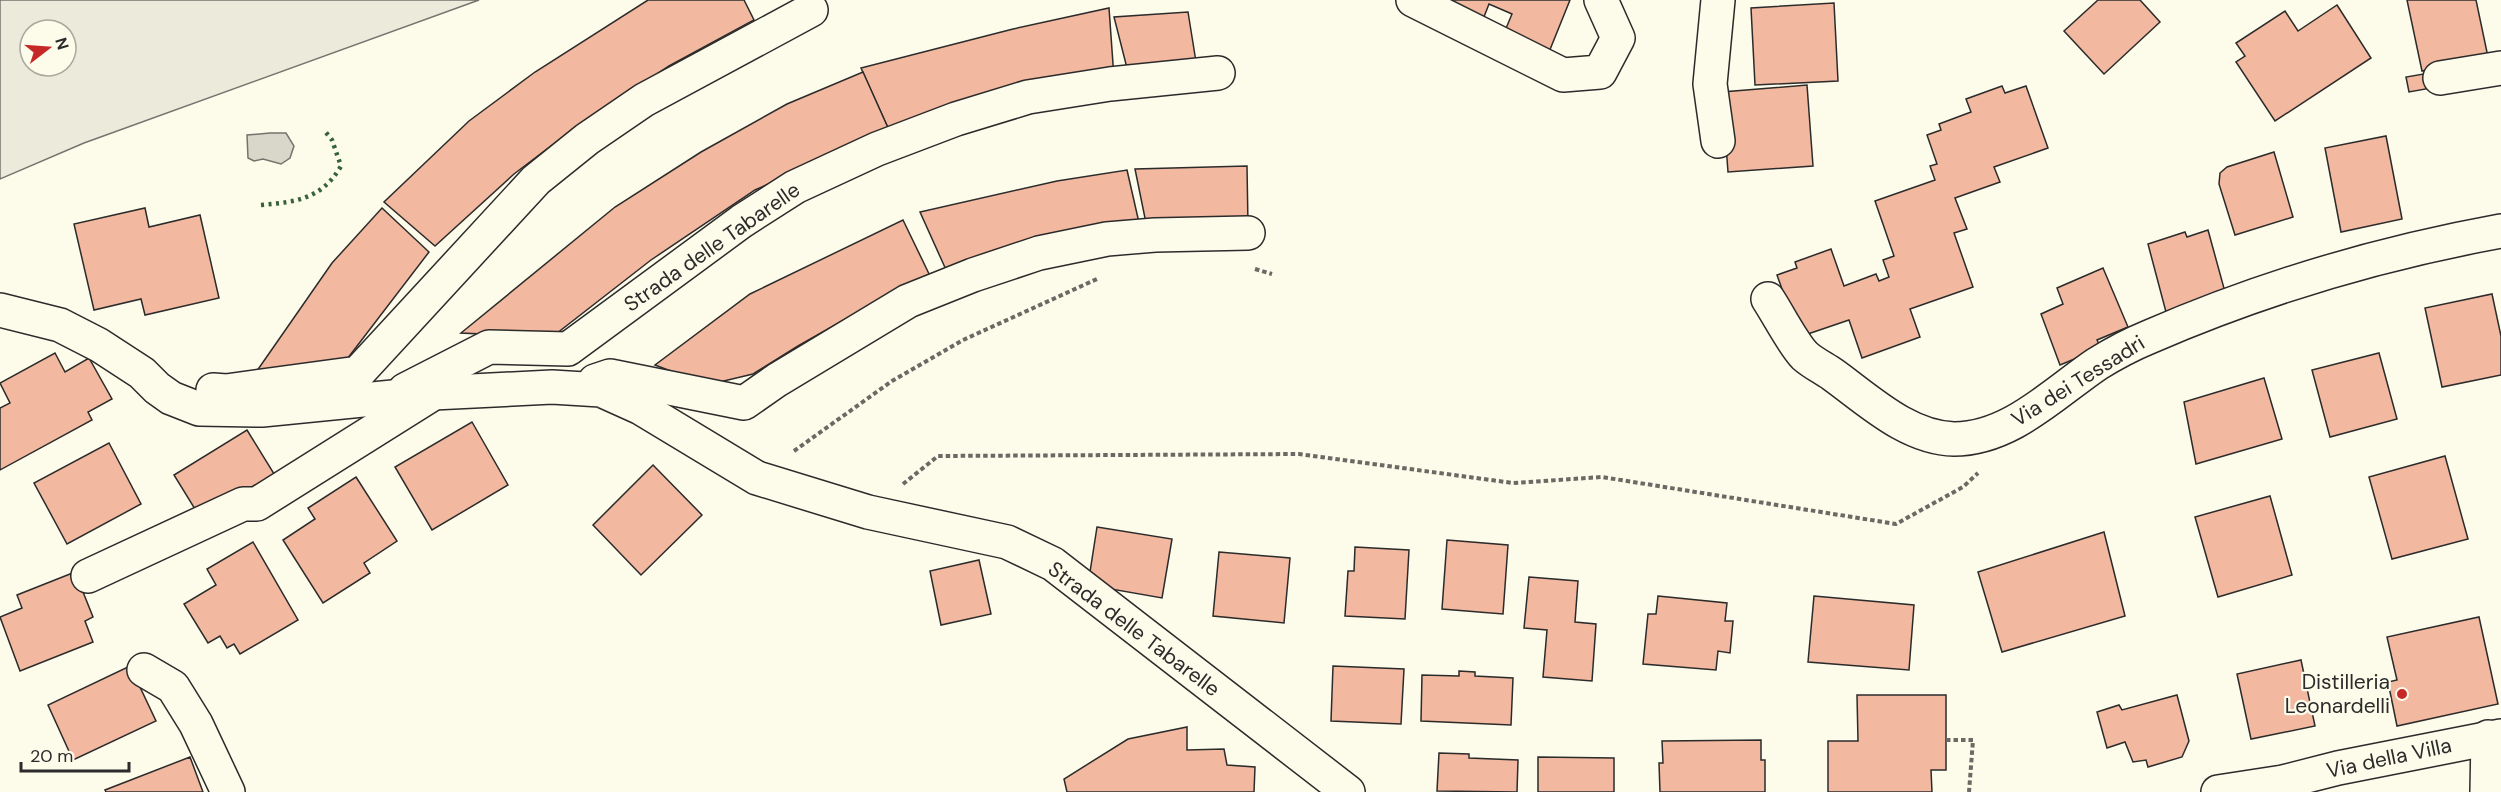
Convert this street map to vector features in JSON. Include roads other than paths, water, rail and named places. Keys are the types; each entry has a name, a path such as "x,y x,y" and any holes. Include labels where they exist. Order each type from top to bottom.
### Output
{"street":[{"path":"1413,0 1563,75 1600,72 1618,38 1600,0"},
{"path":"1718,0 1710,84 1718,141"},
{"path":"157,388 226,391 358,373 536,180 553,166 587,139 644,100 811,10"},
{"path":"2440,78 2501,68"},
{"name":"Strada delle Tabarelle","path":"392,397 489,347 568,349 751,215 795,187 877,149 957,119 1028,97 1110,84 1218,73"},
{"name":"Via dei Tessadri","path":"1768,299 1804,356 1894,419 1925,434 1954,439 1977,435 2024,417 2099,363 2146,338 2199,316 2338,268 2430,244 2501,231"},
{"name":"Strada delle Tabarelle","path":"573,389 610,376 744,403 777,380 908,301 1039,253 1107,239 1155,235 1248,233"},
{"name":"Strada delle Tabarelle","path":"0,310 60,325 99,345 142,373 171,398 199,409 262,410 433,393 552,387 601,390 641,408 757,478 868,512 1007,542 1053,564 1348,792"},
{"name":"Strada delle Tabarelle","path":"88,576 243,504 257,504 433,393"},
{"path":"144,670 173,687 196,724 228,792"},
{"name":"Via della Villa","path":"2218,792 2283,782 2338,768 2495,737 2487,792"}],"place":[{"name":"Distilleria Leonardelli","path":"2402,694"}]}
